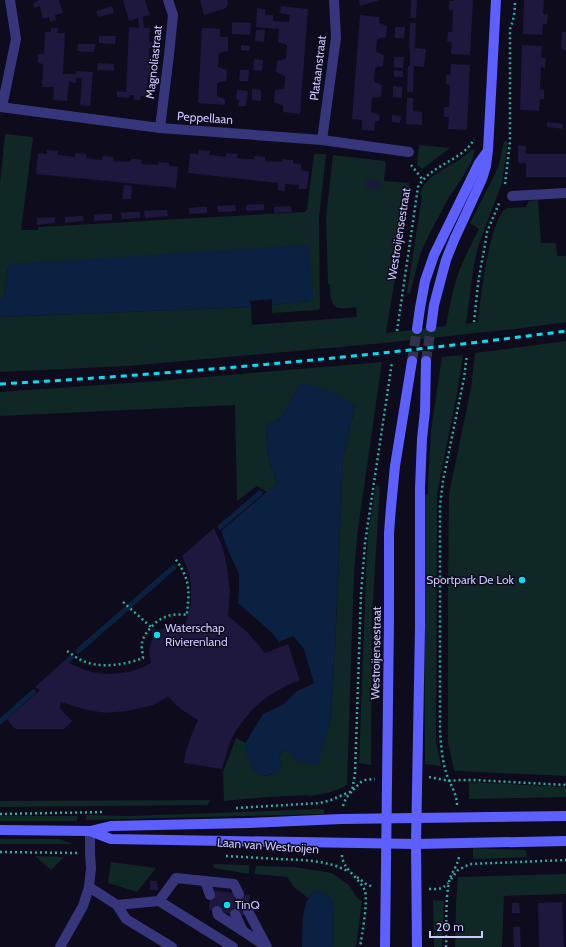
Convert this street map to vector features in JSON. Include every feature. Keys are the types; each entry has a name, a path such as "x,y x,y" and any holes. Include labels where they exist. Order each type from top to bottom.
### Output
{"main road":[{"path":"431,327 439,282 446,260 482,180 486,166 496,0"},
{"path":"417,329 425,282 434,255 479,164 488,150"},
{"name":"Westroijensestraat","path":"385,947 389,533 396,466 412,361"},
{"path":"417,947 416,818 421,481 426,361"},
{"name":"Laan van Westroijen","path":"0,830 90,831 111,826 386,818 566,816"},
{"name":"Laan van Westroijen","path":"90,831 111,839 386,844 566,841"}],"street":[{"path":"1,107 16,40 10,0"},
{"name":"Magnoliastraat","path":"160,128 170,55 172,15 168,0"},
{"name":"Plataanstraat","path":"322,140 336,38 334,0"},
{"name":"Peppellaan","path":"1,107 160,128 322,140 409,152"},
{"path":"512,196 566,193"},
{"path":"60,947 83,906 90,887 90,831"},
{"path":"159,901 176,878 205,881 221,887 234,884 239,894"},
{"path":"205,881 210,895"},
{"path":"90,887 117,905 126,919 172,947"},
{"path":"117,905 159,901 233,947"},
{"path":"216,911 218,915 267,947"},
{"path":"248,911 267,947"},
{"path":"235,914 243,931"}],"path":[{"path":"505,186 510,142 510,29 515,13 515,0"},
{"name":"Westroijensestraat","path":"397,331 420,184 439,167 466,150 475,138"},
{"path":"409,152 409,162 423,180"},
{"path":"474,322 478,284 487,232 502,197"},
{"path":"457,817 457,799 446,774 440,744 440,505 443,480 464,378 467,355"},
{"path":"352,791 355,774 361,594 365,543 392,362"},
{"path":"68,651 82,661 97,665 123,664 134,662 143,658 143,637 159,620 164,617 180,614 187,615 189,596 187,580 174,557"},
{"path":"124,603 151,628"},
{"path":"417,778 426,776 450,781 474,780 566,785"},
{"path":"341,819 341,811 346,798 356,786 365,780 387,778"},
{"path":"235,808 320,803 352,791"},
{"path":"0,814 108,812"},
{"path":"341,842 342,859 347,868 359,881 365,893 364,917 360,947"},
{"path":"446,947 449,882 458,862 458,844"},
{"path":"0,852 90,853"},
{"name":"Laan van Westroijen","path":"221,856 309,860 345,869 372,887 386,889"},
{"path":"417,888 444,888 458,870 470,864 566,860"}],"green space":[{"path":"5,134 33,137 21,230 38,230 38,227 305,212 307,209 314,154 326,154 319,217 319,310 272,313 272,305 310,301 8,268 4,298 1,301 0,183"},
{"path":"504,141 508,142 502,183 477,250 466,324 478,322 486,261 495,227 501,215 507,208 526,207 529,201 538,200 541,243 556,243 557,256 566,256 566,322 384,343 128,366 0,372 0,317 251,307 252,325 357,317 356,307 341,308 334,305 331,299 330,285 328,284 326,218 333,155 385,161 384,181 409,183 409,193 386,333 446,326 457,277 467,252 479,229 470,223 499,164"},
{"path":"419,145 450,148 422,169 417,165"},
{"path":"472,149 475,150 472,161 448,199 429,235 421,252 410,294 407,293 422,196 420,195 423,187 434,175 466,155"},
{"name":"Sportpark De Lok","path":"566,341 566,776 457,771 454,770 448,743 449,494 471,388 475,353"},
{"path":"463,355 437,494 436,741 441,766 425,764 424,495 428,494 431,430 442,357"},
{"path":"382,362 358,529 354,573 347,785 333,791 309,796 268,797 224,801 223,772 236,738 246,743 247,753 256,771 264,776 273,774 282,765 279,757 283,750 289,752 322,748 331,715 343,458 355,406 301,383 282,417 266,426 268,458 277,483 267,492 257,486 237,501 235,405 0,416 0,392 158,381"},
{"path":"376,485 380,487 372,616 371,765 359,763 368,535"},
{"path":"469,782 566,787 566,797 469,799"},
{"path":"210,800 208,805 0,807 0,801"},
{"path":"324,809 324,814 86,820 86,815 129,816"},
{"path":"0,816 78,816 77,821 0,821"},
{"path":"0,839 59,839 73,844 0,844"},
{"path":"473,848 526,850 527,857 473,859"},
{"path":"35,856 64,857 51,870"},
{"path":"111,862 156,868 137,892 108,883"},
{"path":"213,864 249,865 249,874 214,868"},
{"path":"256,866 294,867 332,873 349,885 357,898 362,901 356,947 333,947 334,916 332,901 313,891 308,898 294,887 287,877 254,874"},
{"path":"566,874 566,894 504,896 502,947 455,947 458,877"},
{"path":"433,900 444,901 442,947 434,947"}],"water":[{"path":"306,245 309,247 313,298 310,301 272,305 272,299 250,301 251,307 0,317 0,300 4,298 8,268 10,264"},
{"path":"301,382 333,392 355,406 343,458 331,714 319,765 297,762 289,752 283,750 279,757 282,765 281,770 273,774 263,776 254,771 246,753 246,742 263,714 284,704 296,692 314,683 304,649 293,636 279,642 270,631 238,603 239,574 221,531 277,483 268,458 266,426 282,417"},
{"path":"318,890 327,895 333,903 333,947 302,947 304,911 313,891"}],"building":[{"path":"38,0 59,0 63,13 55,15 56,20 50,22 49,17 43,19 40,6 34,8 33,3"},
{"path":"123,0 145,0 150,15 143,17 144,28 150,28 149,42 155,42 155,48 149,48 148,65 154,66 153,75 148,75 147,96 141,96 140,100 134,100 134,95 129,95 129,98 117,97 117,91 126,92 129,27 139,28 138,18 129,21"},
{"path":"200,0 227,0 228,3 226,8 204,15"},
{"path":"359,0 380,0 360,6"},
{"path":"411,0 417,0 416,18 410,17"},
{"path":"473,0 470,55 451,54 452,42 447,42 448,32 452,32 453,10 449,10 449,1"},
{"path":"524,0 544,0 543,14 548,14 547,24 543,24 542,35 523,34"},
{"path":"112,6 114,13 98,17 96,11"},
{"path":"281,6 308,9 300,114 283,112 283,106 274,102 275,90 284,89 285,82 285,76 276,72 277,61 286,59 287,45 278,42 279,29 256,27 257,8 265,9 265,15 273,15 273,21 289,22 290,15 280,13"},
{"path":"360,15 379,17 379,23 387,26 386,37 377,39 376,52 384,55 383,66 375,68 374,82 382,85 381,97 372,98 371,112 380,115 379,121 375,121 374,131 362,130 362,120 352,119"},
{"path":"232,22 251,23 250,35 232,34"},
{"path":"410,23 416,23 415,48 426,49 424,67 414,66 413,92 407,92 408,66 410,66"},
{"path":"395,27 405,27 404,38 395,38"},
{"path":"51,28 58,28 57,33 65,33 63,74 76,74 77,71 93,72 90,106 80,105 82,78 76,78 76,83 69,82 67,101 53,100 54,87 42,87 43,64 38,63 38,54 44,54 45,32 51,32"},
{"path":"202,28 220,29 220,37 228,37 228,51 219,53 218,67 227,70 226,81 217,83 217,96 225,99 225,105 198,103"},
{"path":"256,30 265,30 264,42 255,41"},
{"path":"562,32 566,32 566,50 561,49"},
{"path":"99,36 116,36 115,44 99,43"},
{"path":"78,44 95,44 94,52 77,51"},
{"path":"241,45 250,46 249,51 241,50"},
{"path":"522,45 542,46 541,58 546,58 545,68 541,67 540,89 544,90 544,99 540,99 539,111 520,110"},
{"path":"394,57 404,57 403,68 394,67"},
{"path":"254,59 263,60 262,71 253,70"},
{"path":"98,63 114,64 114,71 97,70"},
{"path":"451,64 470,65 467,130 448,129 449,117 444,117 444,107 449,107 450,85 446,84 446,75 450,75"},
{"path":"240,70 249,70 248,81 239,81"},
{"path":"394,70 403,71 403,77 394,77"},
{"path":"393,86 402,87 402,98 393,97"},
{"path":"252,89 261,90 261,101 252,100"},
{"path":"237,90 248,91 246,106 238,106 239,100 236,99"},
{"path":"407,98 413,98 413,111 422,112 422,125 406,124"},
{"path":"392,115 401,116 400,123 392,122"},
{"path":"547,122 563,124 563,129 547,127"},
{"path":"518,145 526,146 526,154 566,154 566,177 526,177 526,163 518,163"},
{"path":"47,150 58,151 58,155 75,157 75,153 86,154 86,158 102,160 103,156 114,157 113,161 130,162 131,159 142,160 141,164 158,165 158,162 169,163 169,166 178,167 176,188 36,174 38,153 47,154"},
{"path":"199,150 210,151 209,155 226,157 226,153 238,154 237,158 246,159 254,159 254,156 265,157 265,161 282,162 282,159 293,160 293,163 301,164 301,170 309,172 307,189 299,189 299,185 285,184 285,191 278,190 278,183 188,173 190,153 198,154"},
{"path":"366,180 380,181 380,189 366,188"},
{"path":"124,185 132,186 131,199 122,199"},
{"path":"264,204 264,210 246,211 246,205"},
{"path":"235,205 236,211 218,212 217,206"},
{"path":"291,206 292,212 274,213 274,207"},
{"path":"207,207 207,213 189,214 189,208"},
{"path":"167,210 168,216 145,218 144,211"},
{"path":"140,212 140,218 122,219 121,213"},
{"path":"112,214 112,220 94,221 94,215"},
{"path":"83,216 84,221 65,223 65,217"},
{"path":"55,217 55,223 37,225 37,218"},
{"path":"214,528 223,548 227,567 230,591 228,616 248,633 265,653 288,644 300,681 292,683 275,692 252,710 235,732 229,745 222,769 184,763 186,751 198,720 182,710 168,697 146,707 106,713 87,710 61,702 61,706 59,707 72,721 64,729 14,728 7,719 40,690 35,687 64,661 85,670 108,674 130,672 151,663 149,653 153,637 152,631 154,629 160,630 169,625 185,625 188,615 191,604 191,582 182,556"},
{"path":"150,881 157,881 158,890 150,890"},
{"path":"211,890 250,895 247,916 209,910"},
{"path":"562,902 564,947 539,947 538,903"},
{"path":"512,903 519,903 520,913 512,913"},
{"path":"513,927 520,927 521,947 514,947"}],"waterway":[{"path":"220,527 260,493"},
{"path":"78,651 174,567"},
{"path":"62,666 71,658"},
{"path":"0,722 33,692"}],"tunnel":[{"path":"426,361 431,327"},
{"path":"412,361 417,329"}],"railway":[{"path":"0,384 142,375 283,363 566,331"}],"place":[{"name":"Sportpark De Lok","path":"522,580"},
{"name":"Waterschap Rivierenland","path":"157,635"},
{"name":"TinQ","path":"227,905"}]}
